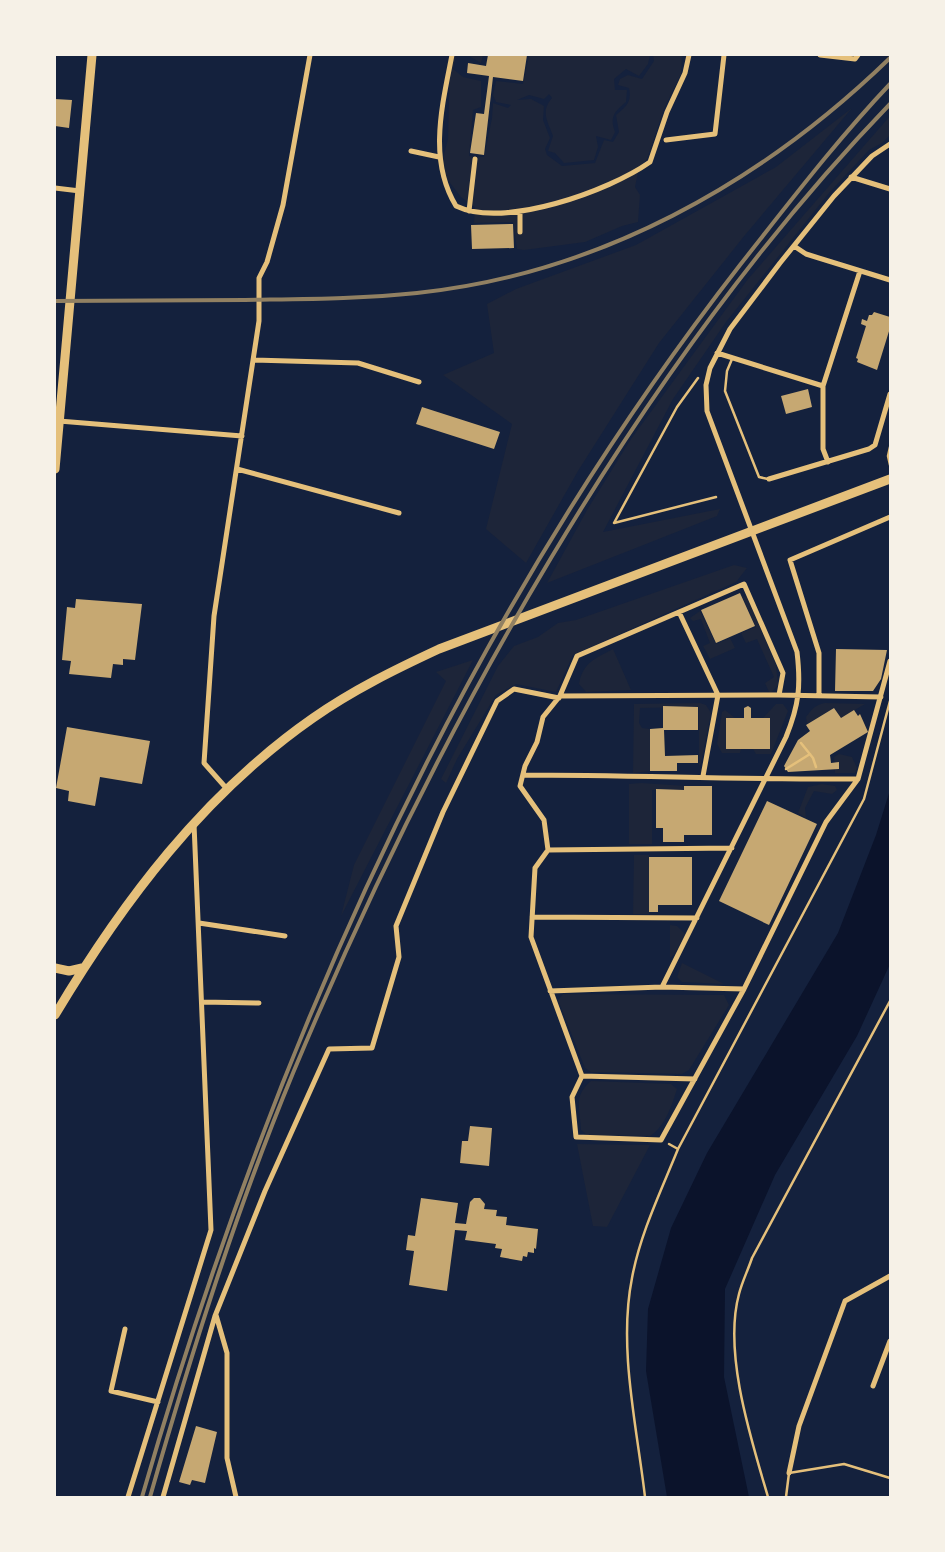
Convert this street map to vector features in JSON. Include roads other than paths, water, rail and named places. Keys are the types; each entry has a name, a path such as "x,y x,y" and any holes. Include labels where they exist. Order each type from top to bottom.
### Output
{"highway":[{"path":"55,469 92,55"},
{"path":"55,1014 82,968 134,896 194,823 226,789 284,740 342,700 410,662 466,638 890,479"},
{"path":"55,968 69,971 82,968"}],"street":[{"path":"226,789 204,763 214,616 259,320 260,278 267,262 283,205 310,55"},
{"path":"452,55 442,113 440,170 456,206 469,211 490,214 520,212 612,184 650,162 667,112 685,74 689,55"},
{"path":"666,140 715,134 724,55"},
{"path":"820,55 855,58 858,55"},
{"path":"662,988 766,780 794,717 800,695 797,652 707,411 706,385 717,353 730,330 794,246 851,177 872,156 890,144"},
{"path":"411,151 439,157"},
{"path":"469,211 475,159"},
{"path":"851,177 890,189"},
{"path":"55,188 80,192"},
{"path":"520,212 520,232"},
{"path":"794,246 806,254 890,280"},
{"path":"828,462 824,449 823,386 860,271"},
{"path":"717,353 823,386"},
{"path":"253,360 358,363 419,382"},
{"path":"769,479 828,462 875,445 888,411 890,394"},
{"path":"59,421 242,436"},
{"path":"237,469 399,513"},
{"path":"820,695 819,653 790,560 890,517"},
{"path":"779,695 783,673 744,584 577,656 559,698 543,717 537,742 523,774 520,786 544,820 548,850 536,868 531,937 582,1076 572,1097 576,1137 661,1140 744,989 826,822 858,779 890,661"},
{"path":"679,612 718,695 704,776"},
{"path":"163,1497 216,1315 265,1191 329,1049 372,1048 399,957 396,926 443,812 496,701 514,689 559,698 718,695 881,697"},
{"path":"523,774 704,776 766,780 858,779"},
{"path":"128,1497 211,1230 194,823"},
{"path":"548,850 732,848"},
{"path":"532,916 697,918"},
{"path":"199,923 285,936"},
{"path":"550,991 662,988 744,989"},
{"path":"202,1002 259,1003"},
{"path":"582,1076 695,1079"},
{"path":"789,1473 799,1426 845,1301 890,1276"},
{"path":"216,1315 227,1353 226,1458 236,1497"},
{"path":"125,1329 111,1391 158,1402"},
{"path":"873,1386 890,1341"}],"lane":[{"path":"732,359 727,371 724,391 759,477 769,479"},
{"path":"890,447 888,456 890,465"},
{"path":"786,1497 789,1473 844,1464 890,1478"}],"railway":[{"path":"55,301 353,298 396,295 484,283 549,266 612,244 673,216 731,183 787,145 840,103 890,58"},
{"path":"142,1497 193,1333 249,1170 313,1010 383,852 460,698 545,549 639,404 740,265 832,150 890,84"},
{"path":"150,1497 216,1283 272,1125 321,1007 351,941 445,747 479,683 551,558 626,438 666,379 708,321 795,210 890,104"}]}
